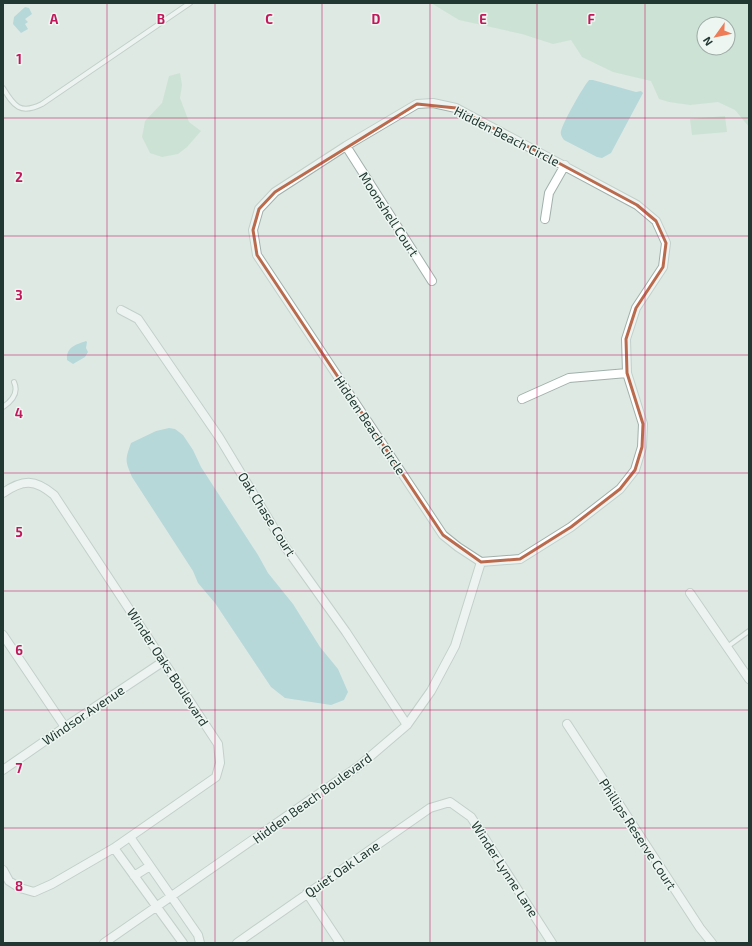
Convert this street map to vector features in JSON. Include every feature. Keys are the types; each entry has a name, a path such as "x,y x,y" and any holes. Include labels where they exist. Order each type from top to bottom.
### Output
{"street":[{"name":"Hidden Beach Circle","path":"417,104 433,104 456,108 565,166 637,205 656,221 666,243 663,267 636,308 626,339 627,373 643,424 642,447 635,470 620,489 571,527 520,559 481,562 443,535 257,255 252,230 259,209 275,192 346,146 417,104"},
{"name":"Moonshell Court","path":"346,146 432,281"},
{"path":"545,219 550,193 565,166"},
{"name":"Oak Chase Court","path":"121,310 138,319 219,437 286,548 346,632 407,725"},
{"path":"522,399 569,378 627,373"},
{"name":"Winder Oaks Boulevard","path":"3,493 13,486 24,482 34,483 46,488 54,495 218,744 220,763 216,777 114,848"},
{"name":"Hidden Beach Boulevard","path":"104,943 359,766 407,725 431,691 455,646 481,562"},
{"path":"690,593 749,679"},
{"path":"3,635 65,727"},
{"name":"Windsor Avenue","path":"3,770 164,661"},
{"name":"Phillips Reserve Court","path":"566,724 700,928 712,943"},
{"name":"Quiet Oak Lane","path":"237,943 430,808 450,802"},
{"name":"Winder Lynne Lane","path":"450,802 471,817 552,943"},
{"path":"130,837 198,935 200,943"},
{"path":"3,870 10,881 20,888 34,892 52,884 114,848 183,943"},
{"path":"134,876 150,866"},
{"path":"307,894 340,943"}],"lane":[{"path":"3,88 12,101 21,109 32,109 42,104 190,3"},
{"path":"3,407 14,397 16,391 14,382"},
{"path":"727,647 749,631"}],"highlighted area":[{"path":"417,104 456,108 637,205 656,221 666,243 663,267 636,308 626,339 627,373 643,424 642,447 635,470 620,489 571,527 520,559 481,562 443,535 257,255 253,230 259,209 275,192"}],"green space":[{"path":"431,3 749,3 749,127 735,110 718,102 690,105 659,99 651,81 613,72 582,57 571,40 553,44 522,34 459,20"},
{"path":"180,73 182,85 180,98 189,122 201,131 187,147 178,154 162,157 150,153 142,137 145,121 162,103 169,76"},
{"path":"725,116 727,132 692,135 690,119"}],"water":[{"path":"25,7 29,8 32,14 25,19 28,22 25,24 28,29 21,33 13,24 14,17"},
{"path":"589,80 636,92 641,91 643,93 611,153 602,158 597,157 564,140 561,133 569,113"},
{"path":"86,341 86,348 88,352 85,357 73,364 67,360 68,352 72,347"},
{"path":"169,428 175,429 183,435 193,450 201,467 268,573 293,604 320,647 338,669 348,692 344,700 331,705 285,698 271,687 215,603 198,583 193,571 132,477 127,464 127,457 131,443 156,431"}]}
